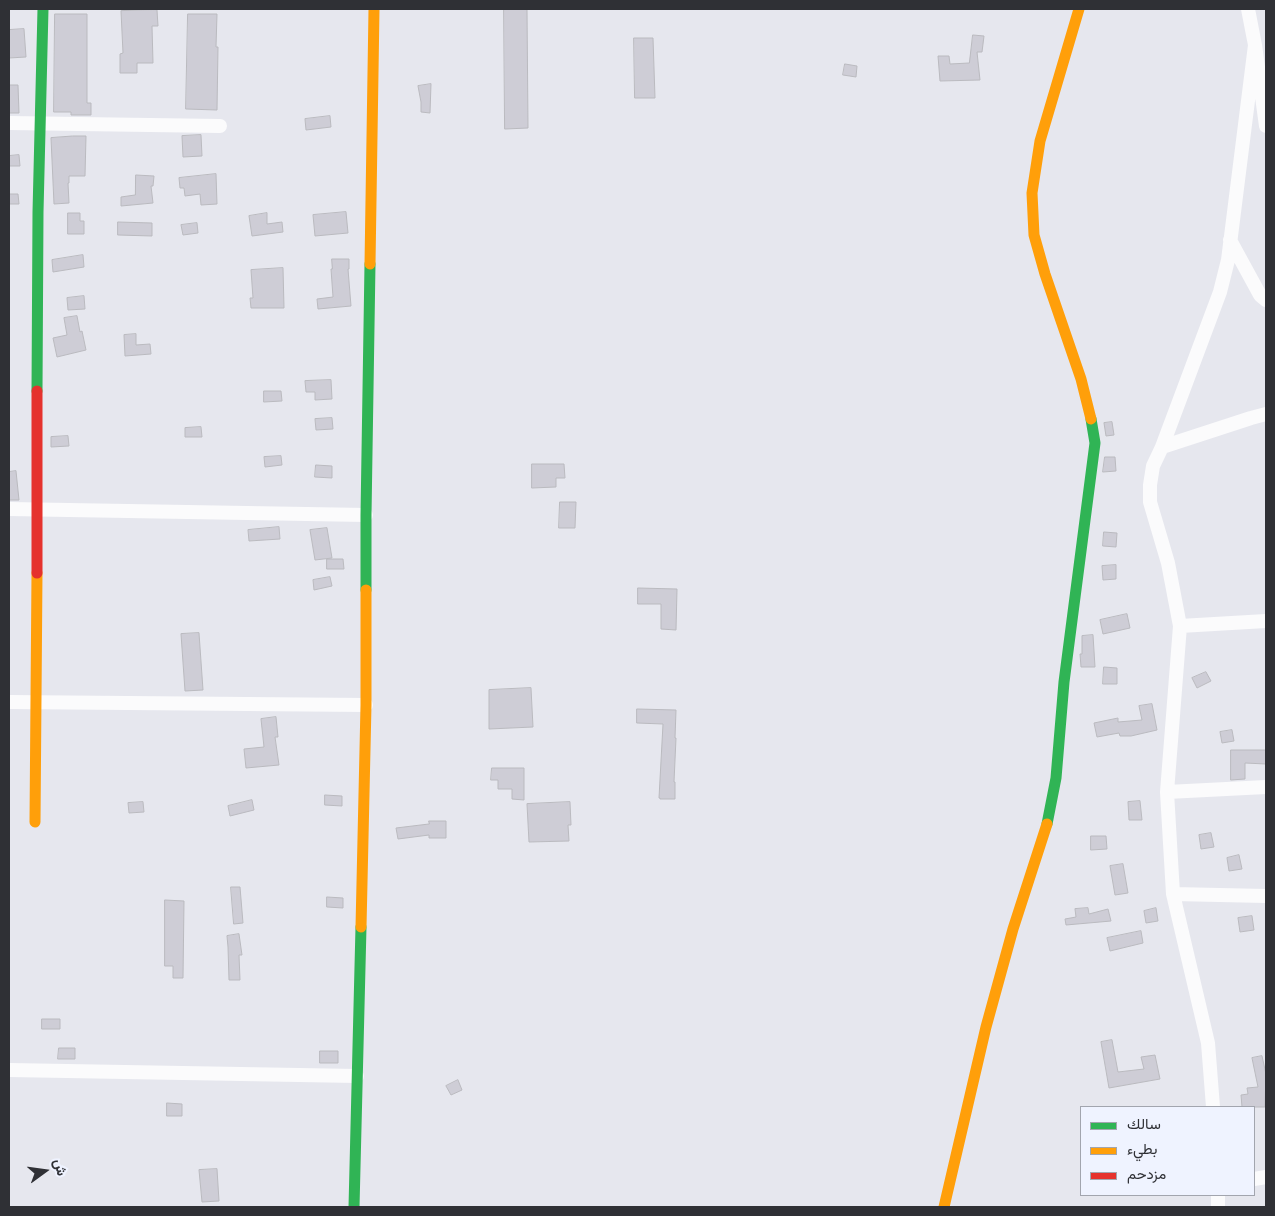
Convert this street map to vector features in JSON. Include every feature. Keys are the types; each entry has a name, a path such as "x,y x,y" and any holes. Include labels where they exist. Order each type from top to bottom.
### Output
{"street":[{"path":"35,822 39,124 43,9"},
{"path":"354,1207 366,705 366,515 374,9"},
{"path":"944,1207 986,1027 1013,929 1048,819 1056,778 1064,682 1095,443 1090,413 1081,379 1044,274 1034,235 1032,193 1040,141 1079,9"},
{"path":"1248,9 1256,45 1265,104 1266,126"},
{"path":"1213,1106 1208,1043 1173,894 1168,792 1180,626 1168,563 1150,502 1150,485 1153,466 1162,447 1220,292 1228,260 1256,45"},
{"path":"9,123 220,126"},
{"path":"1230,240 1260,294 1266,300"},
{"path":"1162,447 1266,414"},
{"path":"9,509 366,515"},
{"path":"1180,626 1266,621"},
{"path":"9,702 366,705"},
{"path":"1168,792 1266,786"},
{"path":"1173,894 1266,896"},
{"path":"9,1070 357,1076"}],"building":[{"path":"504,9 527,9 528,128 505,129"},
{"path":"157,10 158,26 152,26 153,63 137,63 137,73 120,73 120,54 123,53 121,11"},
{"path":"55,14 87,14 87,103 91,103 91,115 71,115 71,112 54,112"},
{"path":"188,14 217,14 217,110 186,109"},
{"path":"24,29 26,57 9,58 9,30"},
{"path":"973,35 984,36 982,52 977,52 980,80 940,81 938,56 949,56 950,64 969,63"},
{"path":"634,38 653,38 655,98 635,98"},
{"path":"845,64 857,66 856,77 843,75"},
{"path":"431,84 430,113 421,112 418,86"},
{"path":"9,85 18,85 19,113 9,113"},
{"path":"330,116 331,127 306,130 305,119"},
{"path":"201,135 202,156 183,157 182,136"},
{"path":"86,136 85,176 69,176 69,203 54,204 51,138"},
{"path":"19,155 20,166 9,166 9,156"},
{"path":"216,174 217,204 201,205 200,194 185,196 184,188 180,188 179,178"},
{"path":"136,175 154,176 153,186 151,186 153,203 121,206 121,197 135,195"},
{"path":"9,194 18,194 19,204 9,204"},
{"path":"346,212 348,233 315,236 313,215"},
{"path":"68,213 80,213 80,221 84,221 84,234 68,234"},
{"path":"267,213 267,224 282,222 283,232 252,236 249,216"},
{"path":"118,222 152,223 152,236 118,235"},
{"path":"197,223 198,233 183,235 181,225"},
{"path":"83,255 84,267 53,272 52,260"},
{"path":"332,259 349,259 351,306 318,309 317,299 333,297"},
{"path":"283,268 284,308 251,308 250,298 253,298 251,270"},
{"path":"84,296 85,309 68,310 67,298"},
{"path":"77,316 86,350 57,357 53,338 67,335 64,318"},
{"path":"136,334 136,345 150,344 151,354 125,356 124,335"},
{"path":"331,380 332,399 315,400 315,392 306,392 305,381"},
{"path":"264,391 281,391 282,401 264,402"},
{"path":"332,418 333,429 316,430 315,419"},
{"path":"1112,422 1114,435 1106,436 1104,423"},
{"path":"201,427 202,437 185,437 185,428"},
{"path":"68,436 69,446 51,447 51,437"},
{"path":"281,456 282,465 265,467 264,457"},
{"path":"1105,457 1115,457 1116,471 1103,472"},
{"path":"532,464 564,464 565,478 556,478 556,487 532,488"},
{"path":"316,465 332,466 332,478 315,477"},
{"path":"16,471 19,500 9,500 9,472"},
{"path":"560,502 576,502 575,528 559,528"},
{"path":"279,527 280,539 249,541 248,530"},
{"path":"327,528 332,558 315,560 310,530"},
{"path":"1104,532 1117,533 1116,547 1103,546"},
{"path":"327,559 343,559 344,569 327,569"},
{"path":"1116,565 1116,579 1103,580 1102,566"},
{"path":"330,577 332,586 314,590 313,580"},
{"path":"638,588 677,589 676,630 661,629 661,604 638,604"},
{"path":"1127,614 1130,628 1103,634 1100,620"},
{"path":"199,633 203,690 185,691 181,634"},
{"path":"1093,635 1095,667 1081,667 1082,636"},
{"path":"1104,667 1117,668 1117,684 1103,684"},
{"path":"1206,672 1211,681 1197,688 1192,678"},
{"path":"531,688 533,727 489,729 489,690"},
{"path":"1152,704 1157,730 1131,736 1120,736 1119,733 1097,737 1094,723 1118,718 1118,722 1142,720 1139,706"},
{"path":"637,709 676,710 675,799 659,798 663,724 637,723"},
{"path":"276,717 278,737 275,737 279,765 246,768 244,749 264,747 261,719"},
{"path":"1232,730 1234,741 1222,743 1220,732"},
{"path":"1231,750 1266,750 1266,764 1245,763 1245,779 1231,780"},
{"path":"492,768 524,768 524,800 512,799 512,789 498,789 498,780 491,780"},
{"path":"325,795 342,796 342,806 325,805"},
{"path":"252,800 254,810 230,816 228,806"},
{"path":"1140,801 1142,820 1129,820 1128,802"},
{"path":"143,802 144,812 129,813 128,803"},
{"path":"570,802 571,825 568,825 569,841 529,842 527,804"},
{"path":"429,821 446,821 446,838 429,838 429,835 398,839 396,828 429,824"},
{"path":"1211,833 1214,847 1201,849 1199,835"},
{"path":"1091,836 1106,836 1107,849 1091,850"},
{"path":"1239,855 1242,869 1229,871 1227,858"},
{"path":"1123,864 1128,893 1115,895 1110,866"},
{"path":"231,887 240,887 243,923 234,924"},
{"path":"327,897 343,898 343,908 327,907"},
{"path":"165,900 184,901 183,978 173,978 173,966 165,966"},
{"path":"1088,908 1089,914 1108,909 1111,921 1066,925 1065,919 1076,917 1075,909"},
{"path":"1156,908 1158,921 1146,923 1144,911"},
{"path":"1252,916 1254,930 1240,932 1238,918"},
{"path":"1141,931 1143,943 1110,951 1107,938"},
{"path":"239,934 242,955 239,955 240,980 229,980 227,936"},
{"path":"42,1019 60,1019 60,1029 42,1029"},
{"path":"1112,1040 1118,1072 1144,1069 1141,1057 1155,1055 1160,1079 1109,1088 1101,1042"},
{"path":"59,1048 75,1048 75,1059 58,1059"},
{"path":"320,1051 338,1051 338,1063 320,1063"},
{"path":"1262,1056 1266,1074 1265,1107 1242,1106 1241,1095 1248,1094 1247,1088 1258,1087 1252,1058"},
{"path":"458,1080 462,1090 451,1095 446,1086"},
{"path":"167,1103 182,1104 182,1116 167,1116"},
{"path":"217,1169 219,1201 202,1202 199,1170"}],"traffic: fast":[{"path":"37,391 38,212 43,9"},
{"path":"366,590 370,264"},
{"path":"1047,824 1056,778 1064,682 1095,443 1091,419"},
{"path":"354,1207 361,927"}],"traffic: slow":[{"path":"370,264 374,9"},
{"path":"1079,9 1040,141 1032,193 1034,235 1045,274 1081,379 1091,419"},
{"path":"35,822 37,573"},
{"path":"361,927 366,705 366,590"},
{"path":"944,1207 986,1027 1013,929 1047,824"}],"traffic: jam":[{"path":"37,391 37,573"}]}
